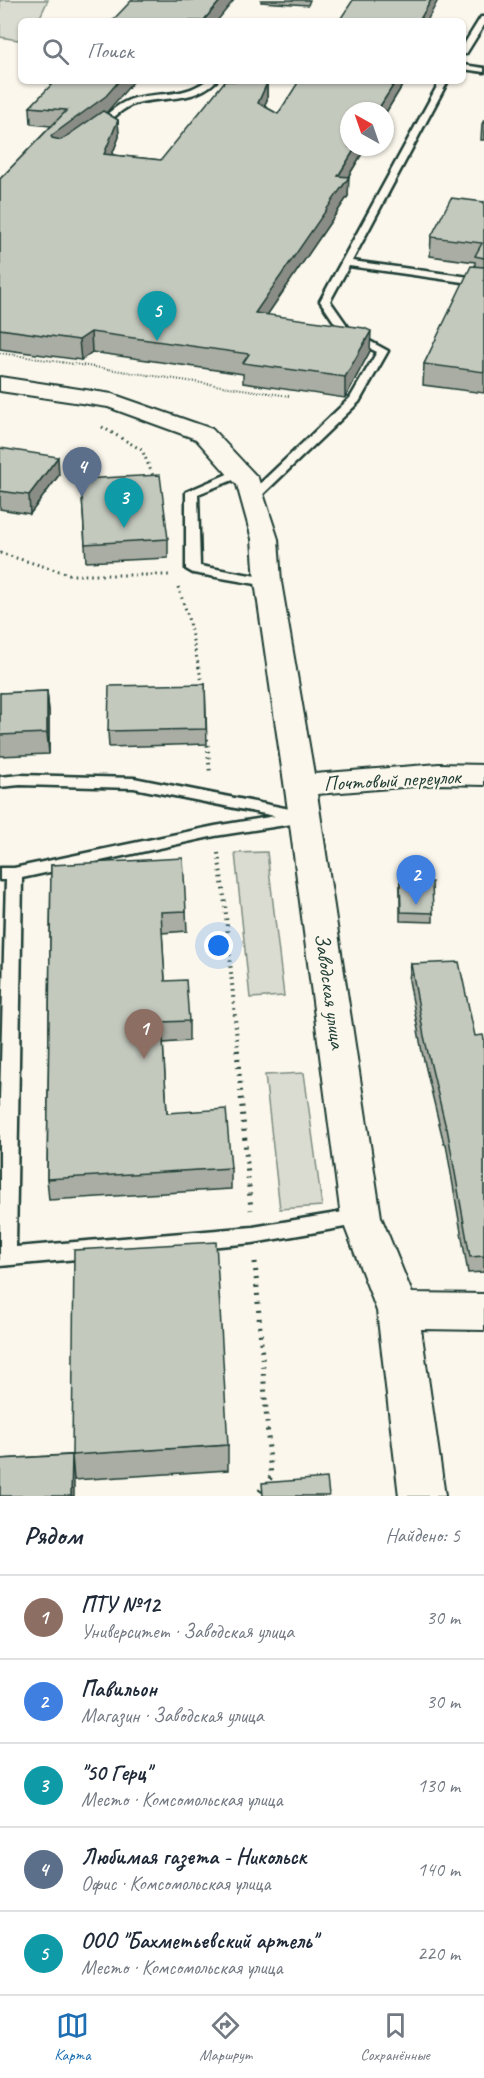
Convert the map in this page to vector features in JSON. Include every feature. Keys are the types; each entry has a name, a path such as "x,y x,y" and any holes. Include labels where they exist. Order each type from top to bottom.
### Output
{"street":[{"path":"0,384 112,401 204,434 247,485"},
{"name":"Заводская улица","path":"247,485 264,539 268,582 303,801 361,1217 398,1311 422,1496"},
{"name":"Почтовый переулок","path":"303,801 439,774 484,775"},
{"path":"398,1311 484,1312"}],"lane":[{"path":"466,47 484,19"},
{"path":"466,67 484,70"},
{"path":"87,135 134,101 177,98 197,92 208,84"},
{"path":"268,582 193,569 192,492 247,485 355,400 383,351 348,333 325,302 442,84"},
{"path":"346,263 484,282"},
{"path":"0,782 134,783 212,799 303,801"},
{"path":"303,801 215,831 7,874 2,1255 253,1235 361,1217"}],"path":[{"path":"0,353 289,396"},
{"path":"91,425 102,427 142,450 156,482"},
{"path":"0,553 72,575 174,575 171,566"},
{"path":"177,585 187,613 203,688"},
{"path":"206,733 212,799"},
{"path":"215,831 225,904 271,1477 256,1496"}],"shaded area":[{"path":"0,0 48,0 39,18 18,18 18,40 0,37"},
{"path":"267,852 284,996 250,998 235,853"},
{"path":"304,1073 322,1206 280,1209 265,1075"}],"building":[{"path":"132,0 221,0 206,18 115,18"},
{"path":"353,0 431,0 421,18 341,18"},
{"path":"52,84 116,84 106,96 51,136 52,138 61,140 103,111 118,120 104,154 161,160 223,84 267,84 258,103 278,114 297,84 394,84 383,102 340,102 340,156 350,156 338,176 349,177 255,313 364,328 371,331 345,377 243,363 249,354 91,332 79,340 0,329 0,179 67,110 30,107"},
{"path":"451,198 484,202 484,258 475,256 482,243 431,237"},
{"path":"471,266 484,267 484,372 424,364"},
{"path":"0,448 58,457 29,495 0,491"},
{"path":"160,475 168,539 85,544 81,479"},
{"path":"205,684 206,729 108,731 109,686"},
{"path":"47,691 47,733 0,735 0,693"},
{"path":"183,858 186,911 161,912 165,981 186,980 189,1021 162,1022 167,1113 226,1109 231,1168 47,1179 51,865"},
{"path":"400,882 432,882 433,913 401,912"},
{"path":"459,962 475,1036 483,1035 484,1039 484,1256 470,1257 447,1128 424,1036 411,964"},
{"path":"216,1242 228,1445 72,1455 74,1250"},
{"path":"72,1455 71,1496 0,1496 0,1459"},
{"path":"327,1478 329,1496 263,1496 262,1483"}],"place":[{"name":"ООО \"Бахметьевский артель\"","path":"157,341"},
{"name":"Любимая газета - Никольск","path":"82,497"},
{"name":"\"50 Герц\"","path":"124,528"},
{"name":"Павильон","path":"416,905"},
{"name":"ПТУ №12","path":"144,1059"}]}
